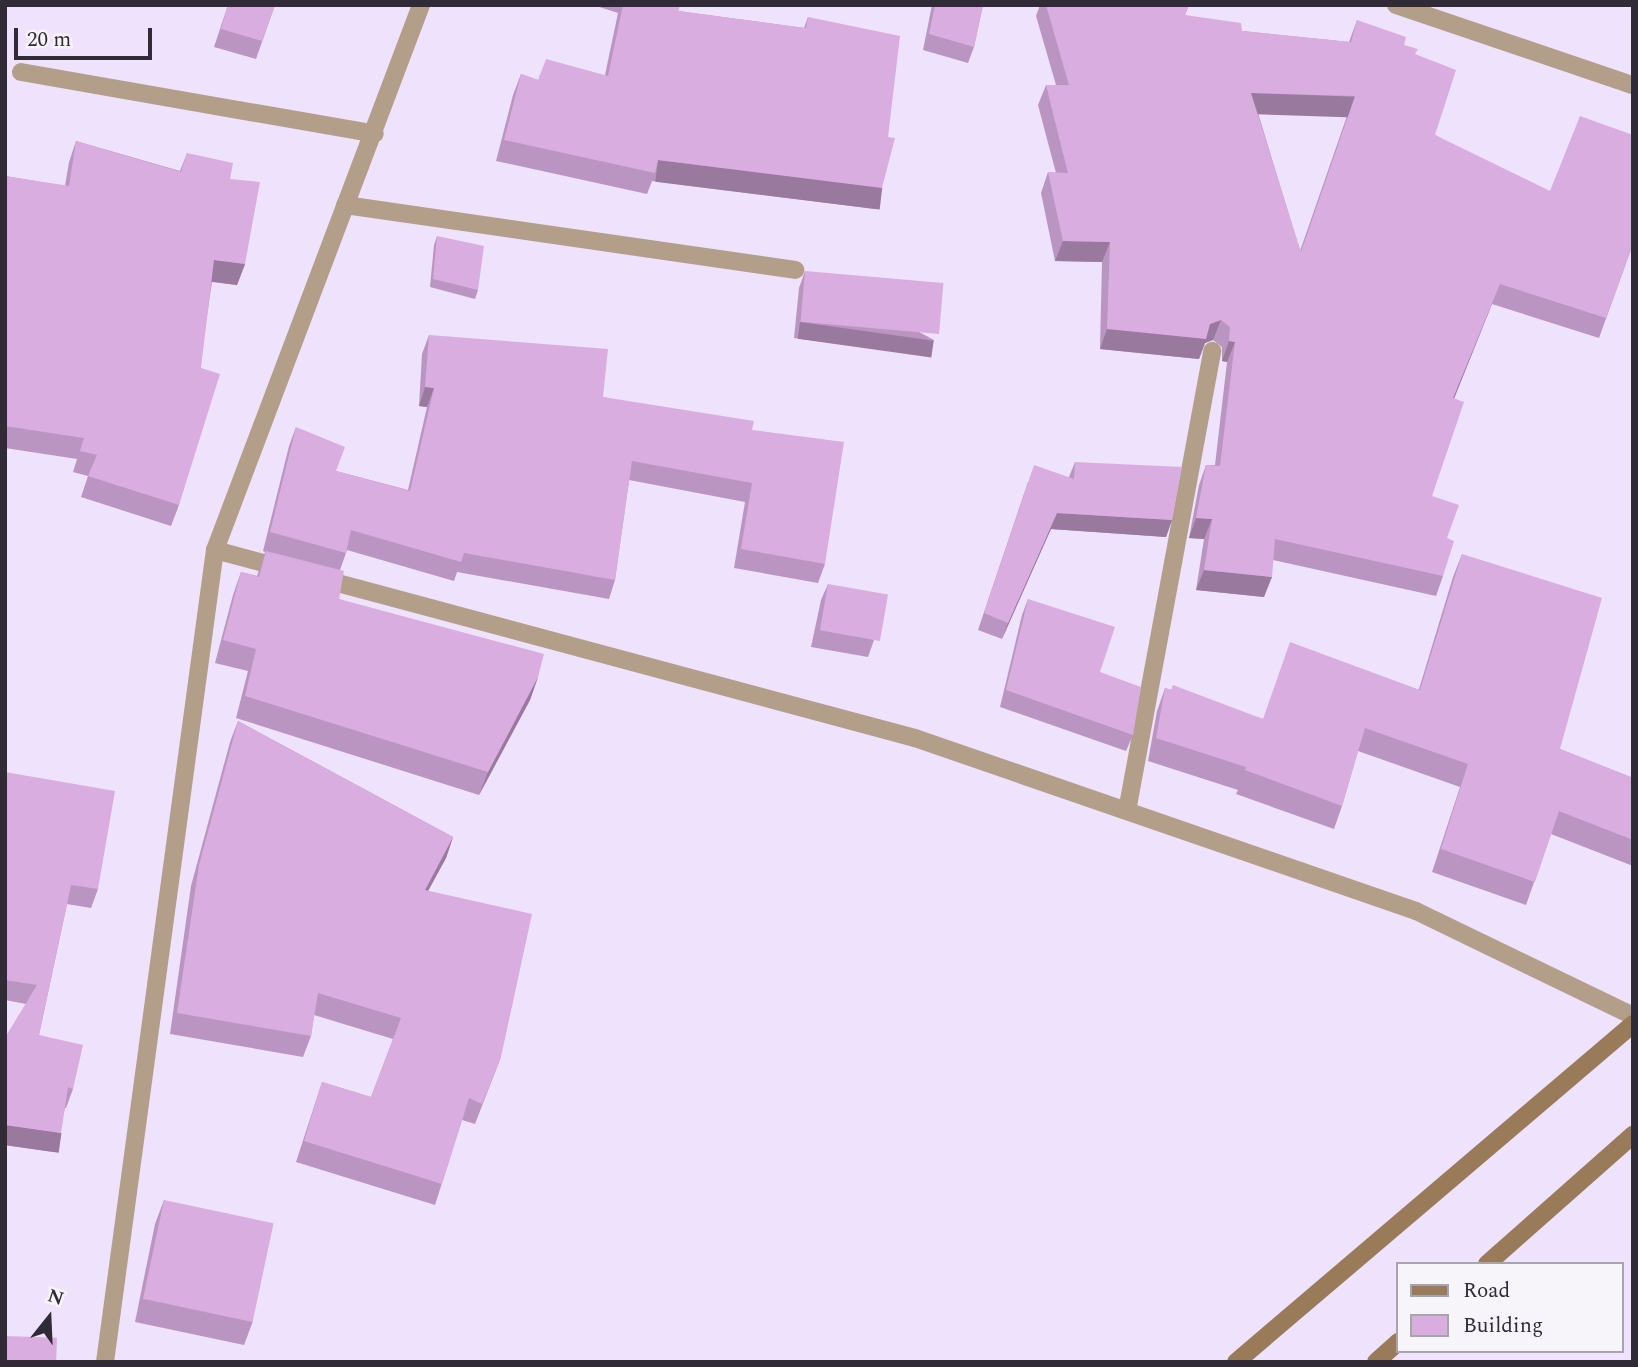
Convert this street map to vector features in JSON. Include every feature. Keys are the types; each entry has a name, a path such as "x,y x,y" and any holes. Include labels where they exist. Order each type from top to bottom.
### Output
{"main road":[{"path":"1236,1362 1633,1024"},
{"path":"1489,1262 1633,1135"},
{"path":"1376,1362 1396,1344"}],"street":[{"path":"105,1362 215,550 345,205 375,134 421,5"},
{"path":"1396,5 1633,85"},
{"path":"21,72 375,134"},
{"path":"345,205 795,271"},
{"path":"1127,811 1212,351"},
{"path":"215,550 915,738 1416,911 1633,1016"}],"building":[{"path":"228,5 275,5 262,41 221,29"},
{"path":"623,5 680,5 678,11 806,28 808,17 900,36 888,137 895,138 882,188 658,160 655,173 504,140 521,74 538,80 546,59 608,76"},
{"path":"935,5 983,5 974,47 929,34"},
{"path":"1046,5 1189,5 1185,15 1241,23 1242,31 1351,42 1357,20 1406,37 1404,45 1418,49 1415,54 1456,70 1435,135 1550,191 1580,116 1633,135 1633,244 1606,318 1500,284 1453,398 1464,402 1432,496 1459,505 1447,538 1454,541 1443,576 1275,539 1272,577 1204,570 1212,519 1196,518 1206,465 1220,466 1235,342 1229,341 1230,327 1221,320 1210,324 1206,339 1107,329 1110,242 1063,241 1048,172 1068,173 1046,85 1069,85","holes":["1251,93 1355,96 1301,252"]},
{"path":"76,141 181,172 187,153 233,163 230,179 260,182 245,264 214,260 201,368 220,374 179,505 88,476 97,455 80,451 84,438 5,426 5,176 69,186"},
{"path":"437,236 484,246 478,290 433,279"},
{"path":"805,271 943,283 939,334 801,322"},
{"path":"429,335 608,349 603,397 754,421 752,430 844,442 825,564 741,549 752,483 632,461 615,580 464,553 461,562 351,530 346,553 270,532 296,427 345,447 336,471 410,491 434,388 425,387"},
{"path":"1075,462 1182,467 1172,520 1057,513 1008,623 984,613 1034,465 1074,479"},
{"path":"266,551 344,571 339,599 544,654 538,677 488,772 245,696 256,649 223,640 241,572 259,577"},
{"path":"1462,554 1602,598 1560,749 1633,778 1633,840 1559,811 1535,882 1441,849 1468,764 1365,728 1342,806 1245,770 1246,767 1156,738 1165,688 1171,690 1173,685 1263,719 1290,642 1420,690"},
{"path":"828,584 888,595 880,641 820,630"},
{"path":"1028,599 1115,627 1100,672 1141,687 1133,735 1006,690"},
{"path":"238,721 453,837 425,890 532,914 501,1057 482,1104 469,1098 442,1184 304,1141 322,1082 371,1097 401,1018 318,993 311,1036 177,1013 199,865"},
{"path":"5,772 115,791 98,889 71,885 39,1035 83,1045 73,1089 68,1087 61,1133 5,1125 5,1038 37,985 5,980"},
{"path":"164,1200 274,1223 253,1322 143,1299"},
{"path":"5,1336 57,1338 56,1362 5,1362"}]}
